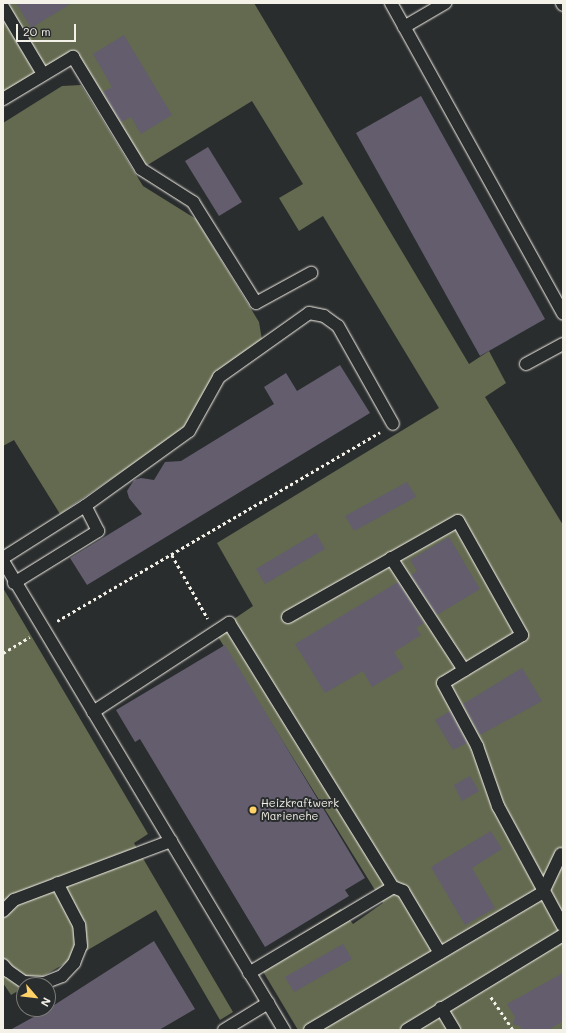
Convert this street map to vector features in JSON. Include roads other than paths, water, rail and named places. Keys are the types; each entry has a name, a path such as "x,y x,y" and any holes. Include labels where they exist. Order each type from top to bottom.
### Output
{"lane":[{"path":"391,3 563,313"},
{"path":"404,27 445,3"},
{"path":"3,7 43,74"},
{"path":"3,99 73,57 141,169 193,202 256,303 311,273"},
{"path":"3,558 84,506 189,431 219,377 309,313 324,316 338,326 393,424"},
{"path":"526,364 563,344"},
{"path":"14,583 98,531 84,506"},
{"path":"288,617 458,520 522,635 443,683 477,746 498,806 543,892 563,926"},
{"path":"391,558 464,670"},
{"path":"3,561 14,583 284,1030"},
{"path":"93,712 230,622 393,887 403,891 440,953"},
{"path":"3,911 14,900 171,841"},
{"path":"310,1030 543,892 561,854"},
{"path":"3,965 8,972 24,982 44,983 62,976 74,963 81,946 79,925 58,884"},
{"path":"250,973 393,887"},
{"path":"407,1030 440,1008 563,935"},
{"path":"224,1030 268,1003"},
{"path":"440,1008 454,1030"}],"place":[{"name":"Heizkraftwerk Marienehe","path":"253,810"}]}
